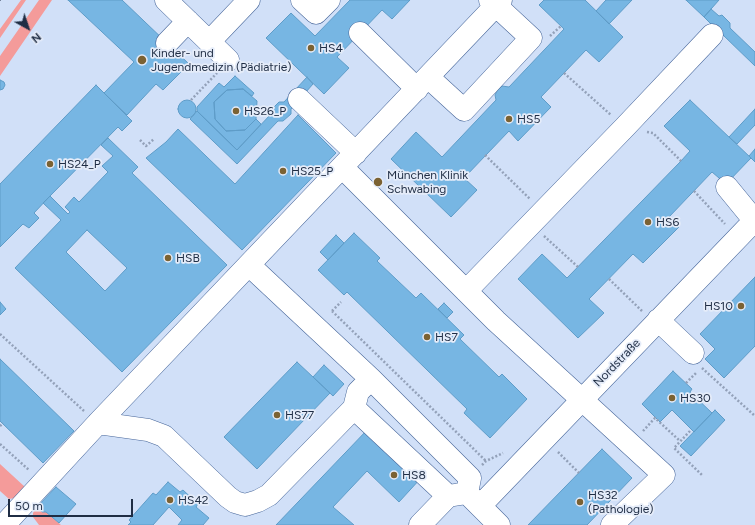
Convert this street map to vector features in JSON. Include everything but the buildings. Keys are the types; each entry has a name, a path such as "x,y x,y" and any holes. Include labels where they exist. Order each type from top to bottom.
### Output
{"street":[{"path":"166,0 228,60"},
{"path":"210,42 249,0"},
{"path":"302,0 316,13 329,0"},
{"path":"4,525 98,423 422,83 496,2 531,38 464,110 422,83 360,33"},
{"path":"167,43 188,21"},
{"path":"466,291 625,127 712,34"},
{"path":"300,99 349,160 466,291 496,321 664,475 612,525"},
{"path":"727,187 755,220"},
{"name":"Nordstraße","path":"420,525 465,498 544,439 582,400 652,317 755,220"},
{"path":"249,265 371,379 470,478 465,498"},
{"path":"652,317 693,353"},
{"path":"98,423 148,430 164,436 228,497 235,502 245,505 258,501 269,495 354,408 358,392 371,379"},
{"path":"354,408 499,525"}],"path":[{"path":"191,100 228,60"},
{"path":"140,140 146,146 154,139"},
{"path":"694,191 728,227"},
{"path":"609,279 652,317"},
{"path":"332,311 486,461"},
{"path":"0,334 98,423"},
{"path":"686,383 702,367 755,416"},
{"path":"690,431 674,448 702,475"},
{"path":"544,439 579,472"},
{"path":"0,444 43,482"}],"shaded area":[{"path":"21,0 26,0 0,38 0,29"},
{"path":"39,0 52,0 0,76 0,56"},
{"path":"0,464 25,487 15,498 9,499 0,491"},
{"path":"38,506 42,512 46,512 61,525 39,525 33,517 33,513"}],"place":[{"name":"HS4","path":"311,48"},
{"name":"Kinder- und Jugendmedizin (Pädiatrie)","path":"142,60"},
{"name":"HS26_P","path":"236,111"},
{"name":"HS5","path":"509,119"},
{"name":"HS24_P","path":"50,164"},
{"name":"HS25_P","path":"283,171"},
{"name":"München Klinik Schwabing","path":"378,182"},
{"name":"HS6","path":"648,222"},
{"name":"HSB","path":"168,258"},
{"name":"HS10","path":"741,306"},
{"name":"HS7","path":"427,337"},
{"name":"HS30","path":"672,398"},
{"name":"HS77","path":"277,415"},
{"name":"HS8","path":"394,475"},
{"name":"HS42","path":"170,500"},
{"name":"HS32 (Pathologie)","path":"580,502"}]}
